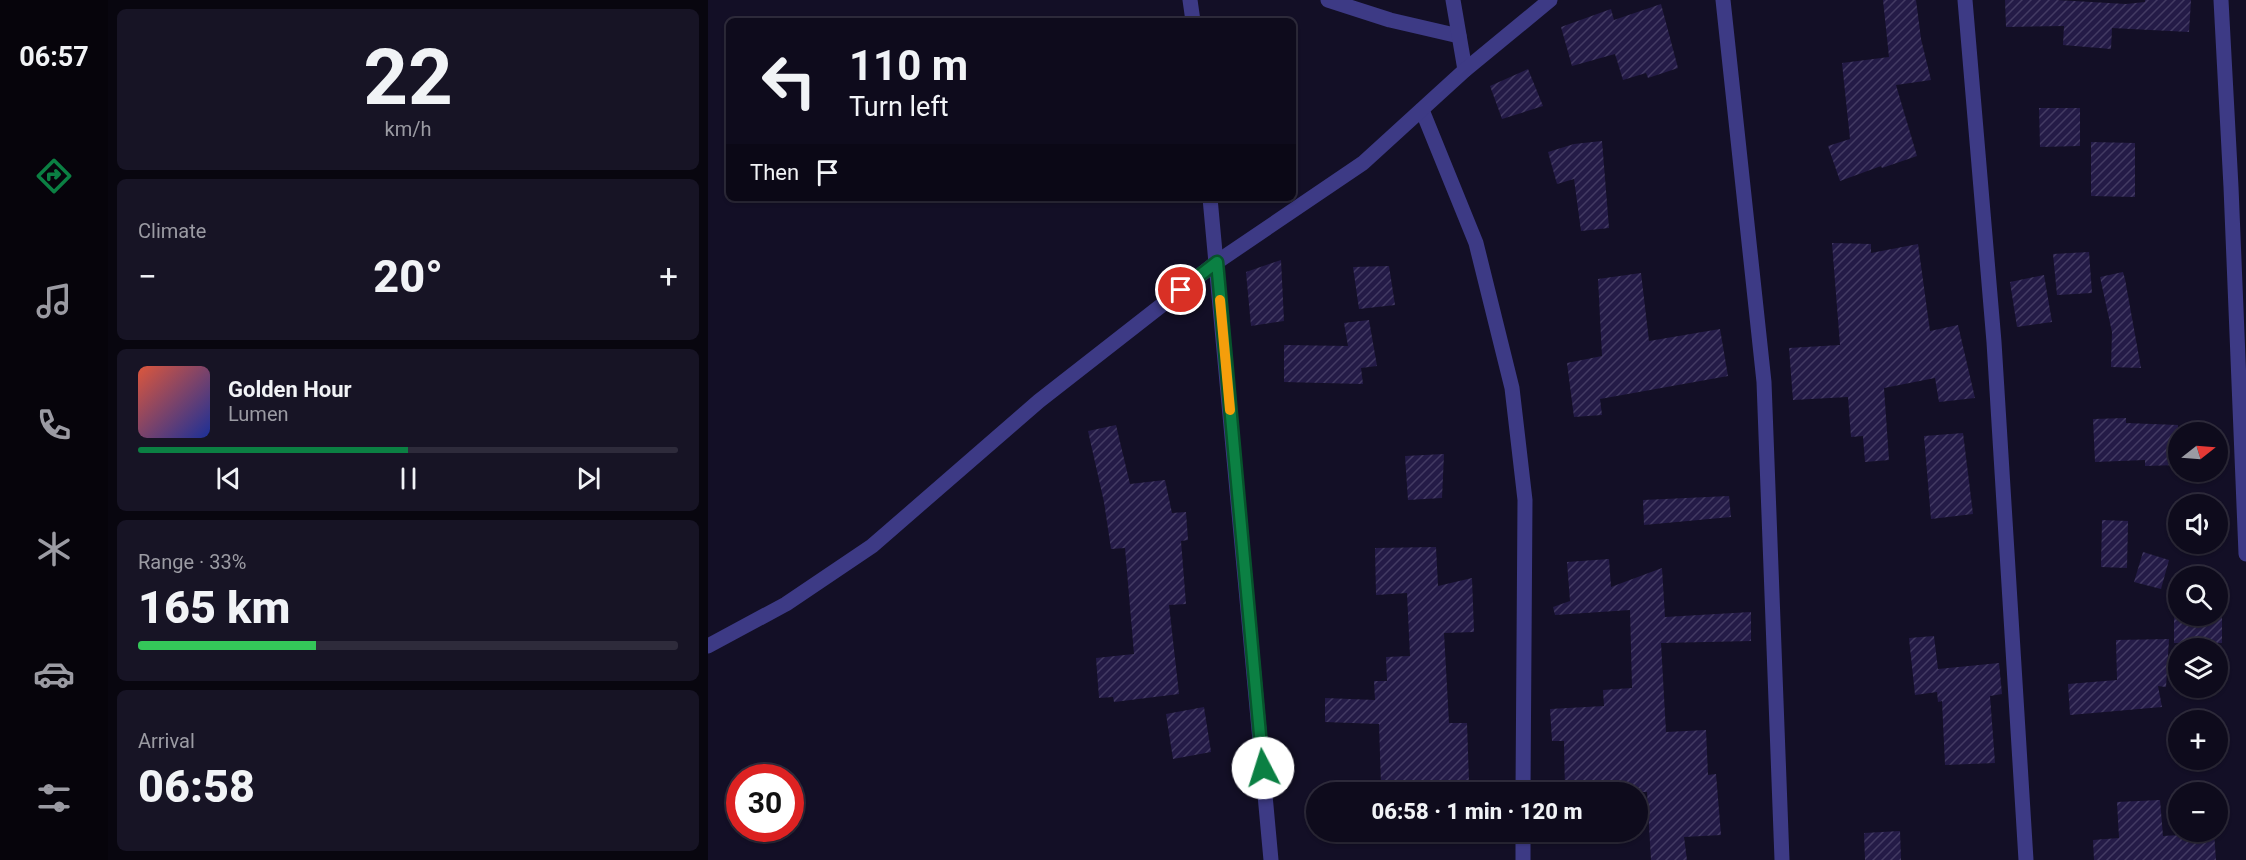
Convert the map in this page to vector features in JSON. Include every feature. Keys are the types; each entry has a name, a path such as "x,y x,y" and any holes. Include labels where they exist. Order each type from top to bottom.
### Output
{"street":[{"path":"1190,0 1192,18"},
{"path":"1328,0 1390,20 1459,36"},
{"path":"1453,0 1465,70"},
{"path":"708,646 786,604 872,546 1039,401 1217,262 1363,163 1465,70 1550,0"},
{"path":"1723,0 1764,382 1782,860"},
{"path":"1965,0 1994,342 2026,860"},
{"path":"2221,0 2246,554"},
{"path":"1422,110 1476,243 1512,388 1525,500 1523,782"},
{"path":"1210,201 1271,860"},
{"path":"1523,842 1523,860"}],"building":[{"path":"1883,0 1916,0 1921,39 1931,80 1896,85 1917,156 1840,181 1828,146 1850,139 1842,63 1889,57"},
{"path":"2005,0 2126,4 2145,2 2145,0 2191,0 2189,32 2112,28 2111,49 2063,45 2064,26 2006,27"},
{"path":"1661,4 1678,68 1648,78 1646,73 1623,80 1615,54 1572,66 1561,27 1611,9 1614,20"},
{"path":"1528,69 1543,106 1502,119 1490,86"},
{"path":"2039,108 2080,108 2080,146 2040,147"},
{"path":"1602,141 1609,228 1581,231 1574,179 1557,184 1548,152 1574,144"},
{"path":"2091,142 2135,143 2135,197 2091,196"},
{"path":"1832,243 1871,244 1871,253 1918,244 1930,331 1958,325 1975,398 1939,402 1935,378 1884,388 1889,460 1865,462 1863,436 1851,437 1848,397 1793,400 1789,348 1840,345"},
{"path":"2089,252 2092,293 2057,295 2053,254"},
{"path":"1281,260 1284,321 1251,326 1246,272"},
{"path":"1389,266 1395,305 1359,309 1353,267"},
{"path":"2123,272 2141,368 2111,367 2112,332 2100,277"},
{"path":"1641,273 1649,341 1720,329 1728,376 1600,399 1602,415 1574,417 1567,363 1602,356 1598,279"},
{"path":"2044,275 2052,322 2017,327 2010,282"},
{"path":"1369,320 1377,366 1361,368 1363,384 1284,382 1284,345 1348,346 1344,323"},
{"path":"2126,418 2126,423 2168,425 2168,465 2145,466 2145,460 2095,462 2093,419"},
{"path":"1116,425 1130,484 1165,480 1172,513 1186,512 1188,540 1181,541 1186,604 1169,605 1179,694 1114,702 1113,697 1099,698 1096,658 1134,654 1125,548 1111,549 1104,502 1088,431"},
{"path":"1963,433 1973,514 1931,519 1924,436"},
{"path":"1444,454 1442,498 1408,500 1405,456"},
{"path":"1729,496 1731,517 1644,525 1643,500"},
{"path":"2102,520 2128,521 2127,568 2101,567"},
{"path":"1436,547 1438,586 1472,578 1474,632 1444,633 1449,723 1467,723 1469,782 1381,782 1379,724 1325,722 1325,698 1375,700 1374,681 1387,681 1386,657 1410,656 1407,593 1376,595 1375,548"},
{"path":"2143,552 2169,560 2161,589 2134,582"},
{"path":"1609,559 1611,587 1662,568 1665,617 1751,612 1751,641 1661,643 1666,732 1706,730 1708,775 1716,774 1721,835 1684,837 1687,860 1651,860 1648,782 1565,782 1564,741 1552,741 1550,709 1604,706 1603,690 1632,688 1630,610 1555,615 1553,607 1570,601 1567,562"},
{"path":"2174,626 2222,626 2222,638 2174,638"},
{"path":"1934,636 1938,669 1999,663 2002,694 1990,696 1995,763 1945,765 1942,701 1938,702 1937,692 1915,695 1909,638"},
{"path":"2168,639 2166,687 2158,686 2162,707 2070,715 2068,684 2117,680 2116,640"},
{"path":"1204,707 1211,752 1173,759 1166,714"},
{"path":"2160,800 2163,836 2168,836 2168,842 2215,842 2216,860 2094,860 2093,840 2119,838 2117,802"},
{"path":"1900,831 1901,860 1865,860 1864,833"}],"slow traffic":[{"path":"1220,300 1230,410"}],"route":[{"path":"1181,290 1217,262 1263,768"}]}
